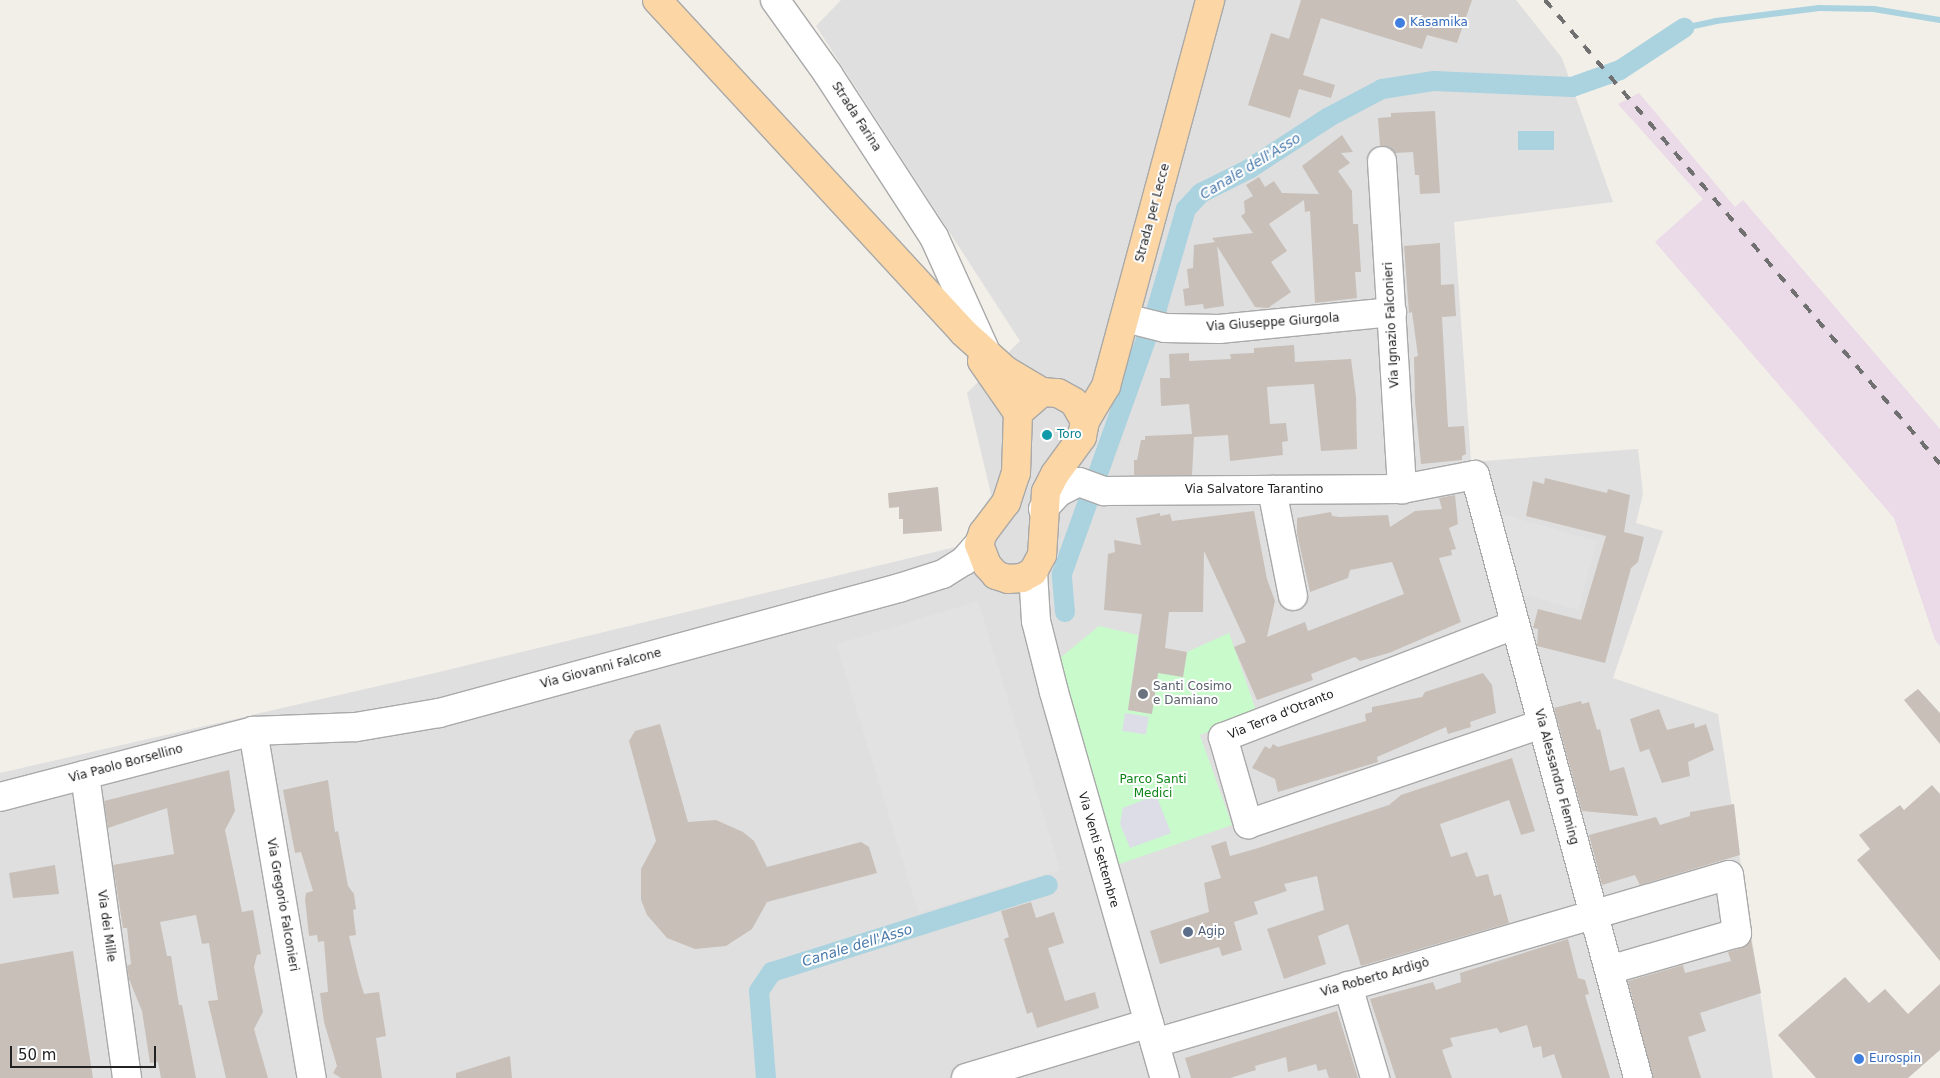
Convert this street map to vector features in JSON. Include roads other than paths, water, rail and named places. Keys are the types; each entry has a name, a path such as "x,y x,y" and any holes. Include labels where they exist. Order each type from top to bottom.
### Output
{"main road":[{"path":"657,0 963,332 1018,413 1016,473 1006,503 983,533 980,544 982,557 1012,576"},
{"name":"Strada per Lecce","path":"1012,576 1042,555 1043,509 1046,492 1055,474 1082,437 1085,420 1106,386 1114,351 1143,322 1210,0"},
{"path":"963,332 1005,370 1074,402 1085,420"},
{"path":"1018,413 1050,392 1091,378 1114,351"}],"street":[{"name":"Strada Farina","path":"775,0 828,74 934,237 986,352"},
{"name":"Via Ignazio Falconieri","path":"1382,161 1402,489"},
{"path":"916,279 927,263 934,237"},
{"name":"Via Giuseppe Giurgola","path":"1143,322 1219,328 1392,312"},
{"name":"Via Salvatore Tarantino","path":"1043,509 1059,492 1092,487 1272,490 1402,489 1475,475"},
{"name":"Via Alessandro Fleming","path":"1475,475 1638,1078"},
{"path":"1272,490 1293,596"},
{"name":"Via Giovanni Falcone","path":"253,731 356,728 439,713 943,574 964,561 980,544"},
{"name":"Via Giovanni Falcone","path":"943,574 1012,576"},
{"name":"Via Venti Settembre","path":"1012,576 1036,621 1103,868 1165,1078"},
{"name":"Via Terra d'Otranto","path":"1514,625 1223,737 1248,824 1542,724"},
{"name":"Via Paolo Borsellino","path":"0,797 253,731"},
{"name":"Via Gregorio Falconieri","path":"253,731 312,1078"},
{"name":"Via dei Mille","path":"85,775 127,1078"},
{"name":"Via Roberto Ardigò","path":"966,1078 1348,986 1729,875 1737,933 1609,970"},
{"path":"1348,986 1375,1078"}],"water":[{"path":"1518,131 1554,131 1554,150 1518,150"}],"waterway":[{"path":"1684,28 1716,21 1819,8 1874,9 1940,20"},
{"name":"Canale dell'Asso","path":"1065,612 1062,574 1157,308 1186,209 1201,193 1249,169 1329,117 1382,89 1434,81 1572,87 1620,70 1684,28"},
{"name":"Canale dell'Asso","path":"766,1078 759,991 772,972 1048,885"}],"railway":[{"path":"1545,0 1940,464"}],"place":[{"name":"Kasamika","path":"1400,23"},
{"name":"Toro","path":"1047,435"},
{"name":"Santi Cosimo e Damiano","path":"1143,694"},
{"name":"Agip","path":"1188,932"},
{"name":"Eurospin","path":"1859,1059"}],"park label":[{"name":"Parco Santi Medici","path":"1153,787"}]}
